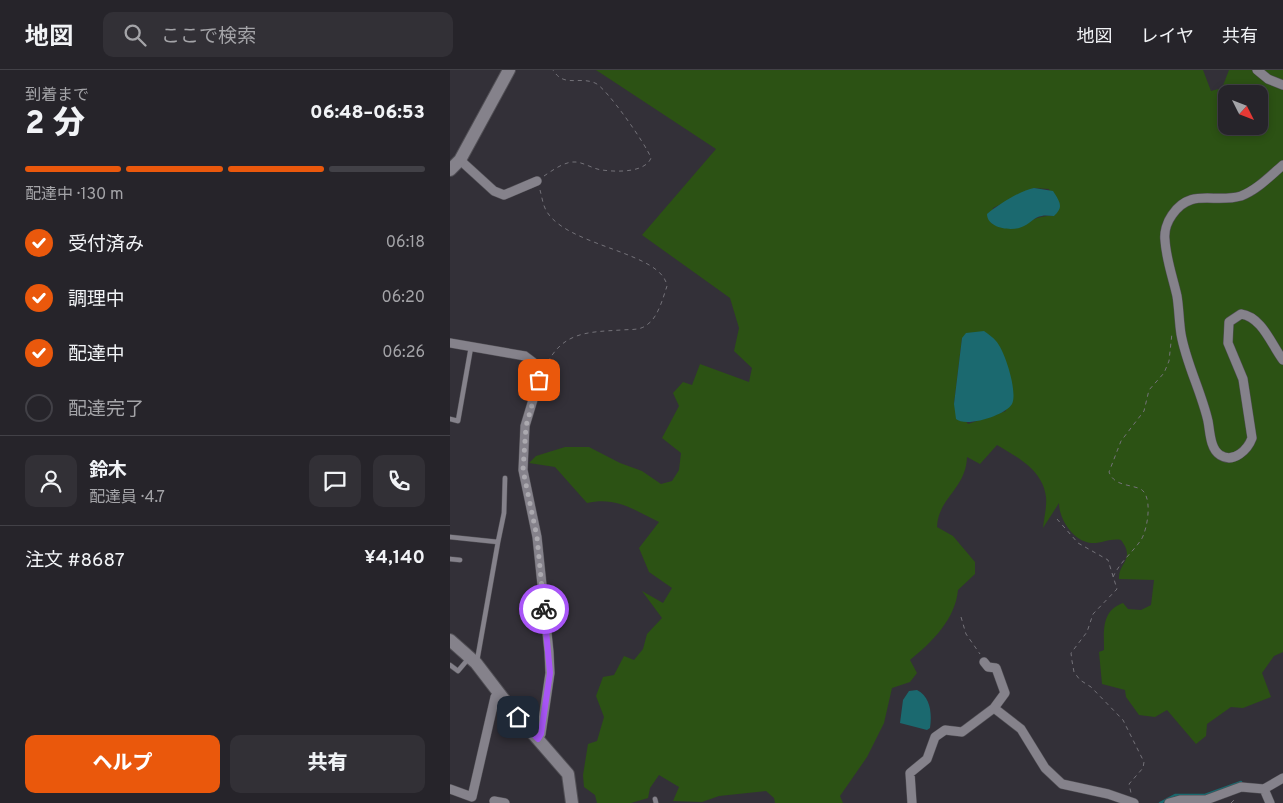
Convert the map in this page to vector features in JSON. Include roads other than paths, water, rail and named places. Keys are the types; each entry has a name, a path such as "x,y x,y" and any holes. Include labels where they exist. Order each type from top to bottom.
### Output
{"main road":[{"path":"450,170 460,160 509,70"},
{"path":"450,640 473,660 509,706 568,774 572,803"}],"street":[{"path":"1257,70 1268,79 1283,85"},
{"path":"460,160 494,192 504,195 536,181"},
{"path":"1283,165 1252,191 1242,195 1232,198 1197,197 1181,205 1166,226 1165,239 1177,299 1181,335 1202,397 1213,446 1220,455 1227,457 1241,454 1249,446 1252,438 1243,379 1228,343 1229,322 1241,314 1248,315 1265,332 1283,360"},
{"path":"450,343 525,356 533,362 539,380 526,426 523,470 537,537 549,652 550,673 541,734 538,739"},
{"path":"912,803 910,773 928,759 935,737 946,730 962,732 994,708 1004,693 996,668 988,667 984,662"},
{"path":"450,789 471,800 495,696 499,692"},
{"path":"994,708 1021,729 1045,768 1062,784 1133,799"},
{"path":"1169,803 1180,800 1206,800 1241,787 1264,789 1283,778"},
{"path":"1264,789 1270,803"},
{"path":"494,801 505,803"}],"lane":[{"path":"450,419 458,420 471,347"},
{"path":"450,665 458,671 473,660 504,514 505,478"},
{"path":"450,537 498,542"},
{"path":"450,559 460,560"}],"water":[{"path":"1034,188 1053,191 1058,198 1060,207 1054,216 1039,217 1020,228 1014,229 996,226 988,219 987,214 997,206 1016,195"},
{"path":"984,331 1000,346 1007,362 1012,381 1012,404 1002,412 986,419 968,422 961,421 956,419 954,404 962,338 966,333"},
{"path":"917,690 922,693 930,706 931,723 930,728 927,730 900,723 903,700 909,691"}],"waterway":[{"path":"1160,803 1175,795 1205,795 1241,782"}]}
